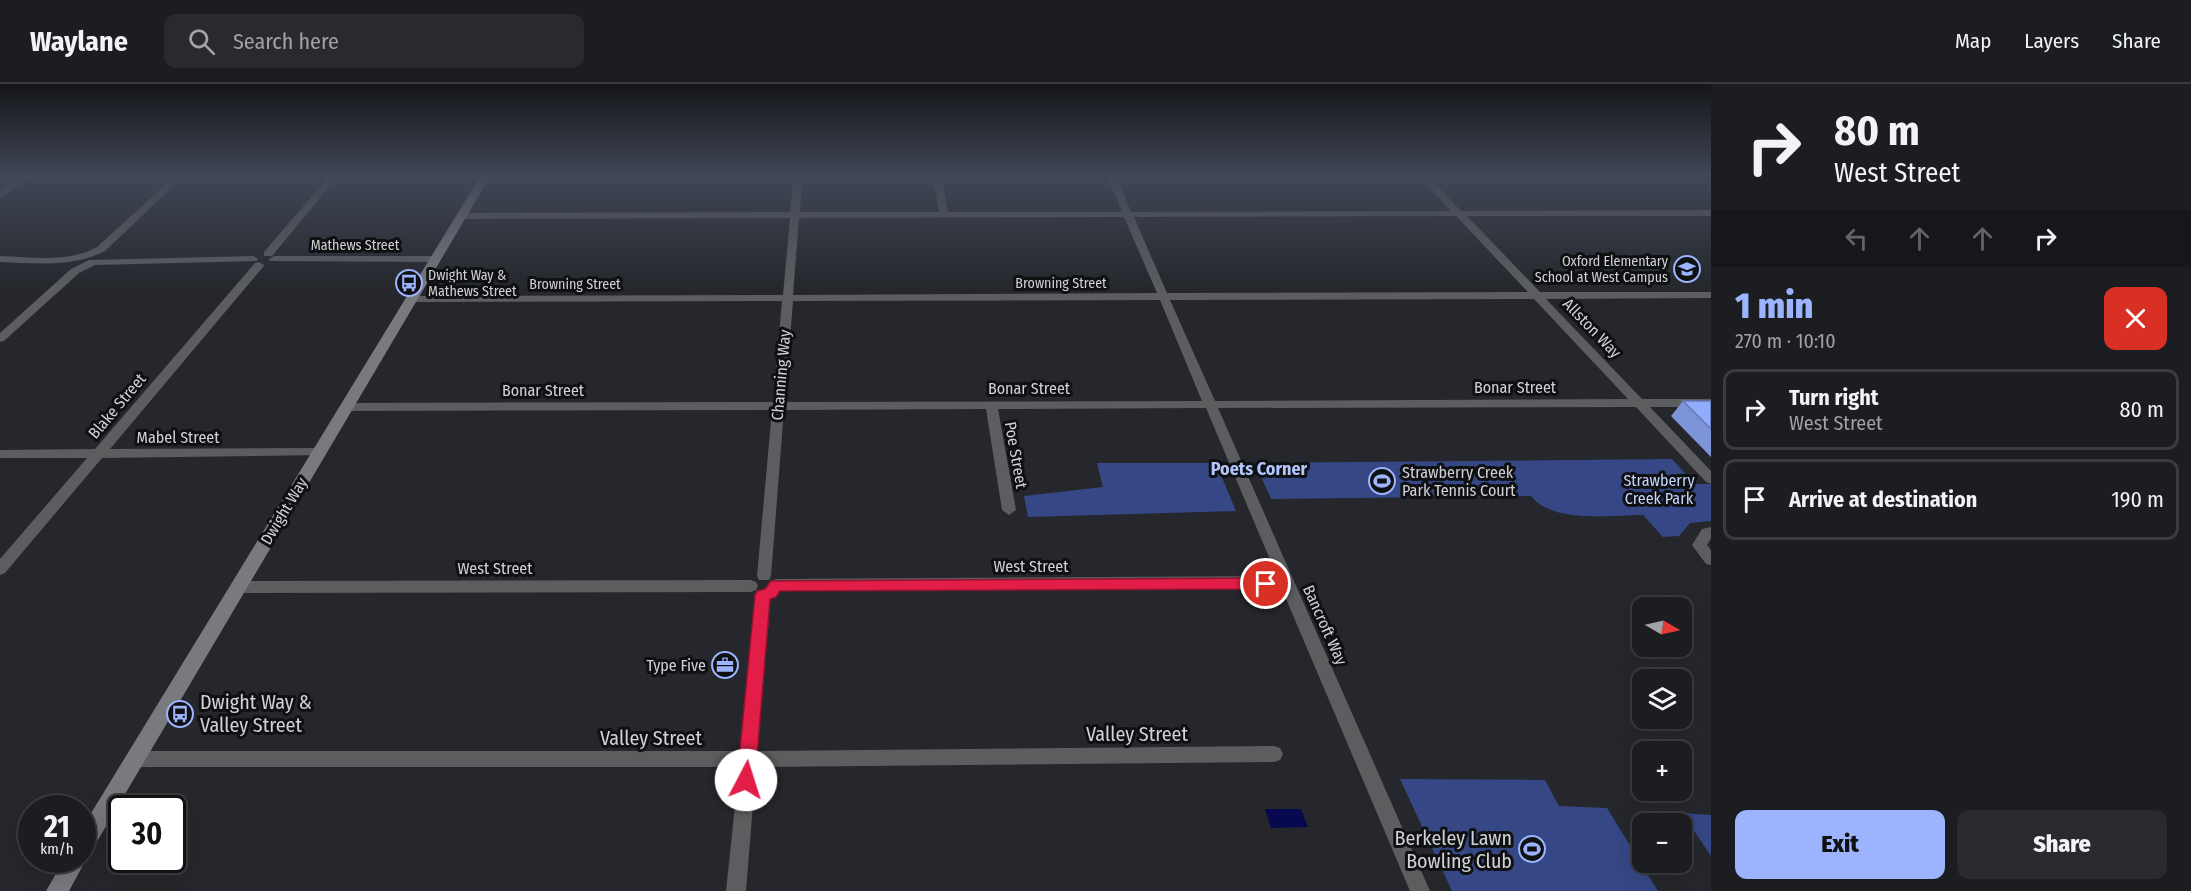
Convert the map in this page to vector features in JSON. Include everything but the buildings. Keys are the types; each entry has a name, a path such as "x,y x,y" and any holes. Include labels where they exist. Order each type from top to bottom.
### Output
{"street":[{"path":"0,339 140,213"},
{"path":"0,260 91,258 256,262 271,256 305,213"},
{"name":"Dwight Way","path":"96,825 464,213"},
{"name":"Allston Way","path":"1458,213 1711,479"},
{"path":"462,216 1711,213"},
{"name":"Bancroft Way","path":"1127,214 1420,891"},
{"name":"Channing Way","path":"736,891 795,215"},
{"name":"Mathews Street","path":"271,256 436,259"},
{"name":"Blake Street","path":"0,569 256,262"},
{"name":"Browning Street","path":"412,299 1711,295"},
{"name":"Bonar Street","path":"347,407 1711,403"},
{"name":"Poe Street","path":"991,405 1010,510"},
{"name":"Mabel Street","path":"0,454 320,453"},
{"path":"1709,533 1700,545 1711,560"},
{"name":"West Street","path":"238,587 1266,584 1286,581"},
{"name":"Valley Street","path":"136,759 1274,754"},
{"path":"57,891 67,873"}],"green space":[{"name":"Strawberry Creek Park","path":"1672,459 1695,484 1711,484 1711,521 1690,523 1679,536 1663,537 1643,515 1568,514 1553,511 1541,505 1531,496 1271,499 1255,463"},
{"path":"1097,463 1216,463 1236,511 1028,517 1024,496 1103,487"},
{"name":"Berkeley Lawn Bowling Club","path":"1400,779 1545,780 1559,806 1607,808 1632,849 1632,873 1647,873 1658,891 1452,891"},
{"path":"1692,814 1711,815 1711,856 1692,828"}],"shaded area":[{"path":"1265,809 1301,809 1308,827 1271,828"}],"place":[{"name":"Oxford Elementary School at West Campus","path":"1687,269"},
{"name":"Dwight Way & Mathews Street","path":"409,283"},
{"name":"Strawberry Creek Park Tennis Court","path":"1382,481"},
{"name":"Type Five","path":"725,665"},
{"name":"Dwight Way & Valley Street","path":"180,714"},
{"name":"Berkeley Lawn Bowling Club","path":"1532,849"}],"district":[{"name":"Poets Corner","path":"1259,469"}],"route":[{"path":"746,780 763,595 773,591 776,585 1266,584"}]}
